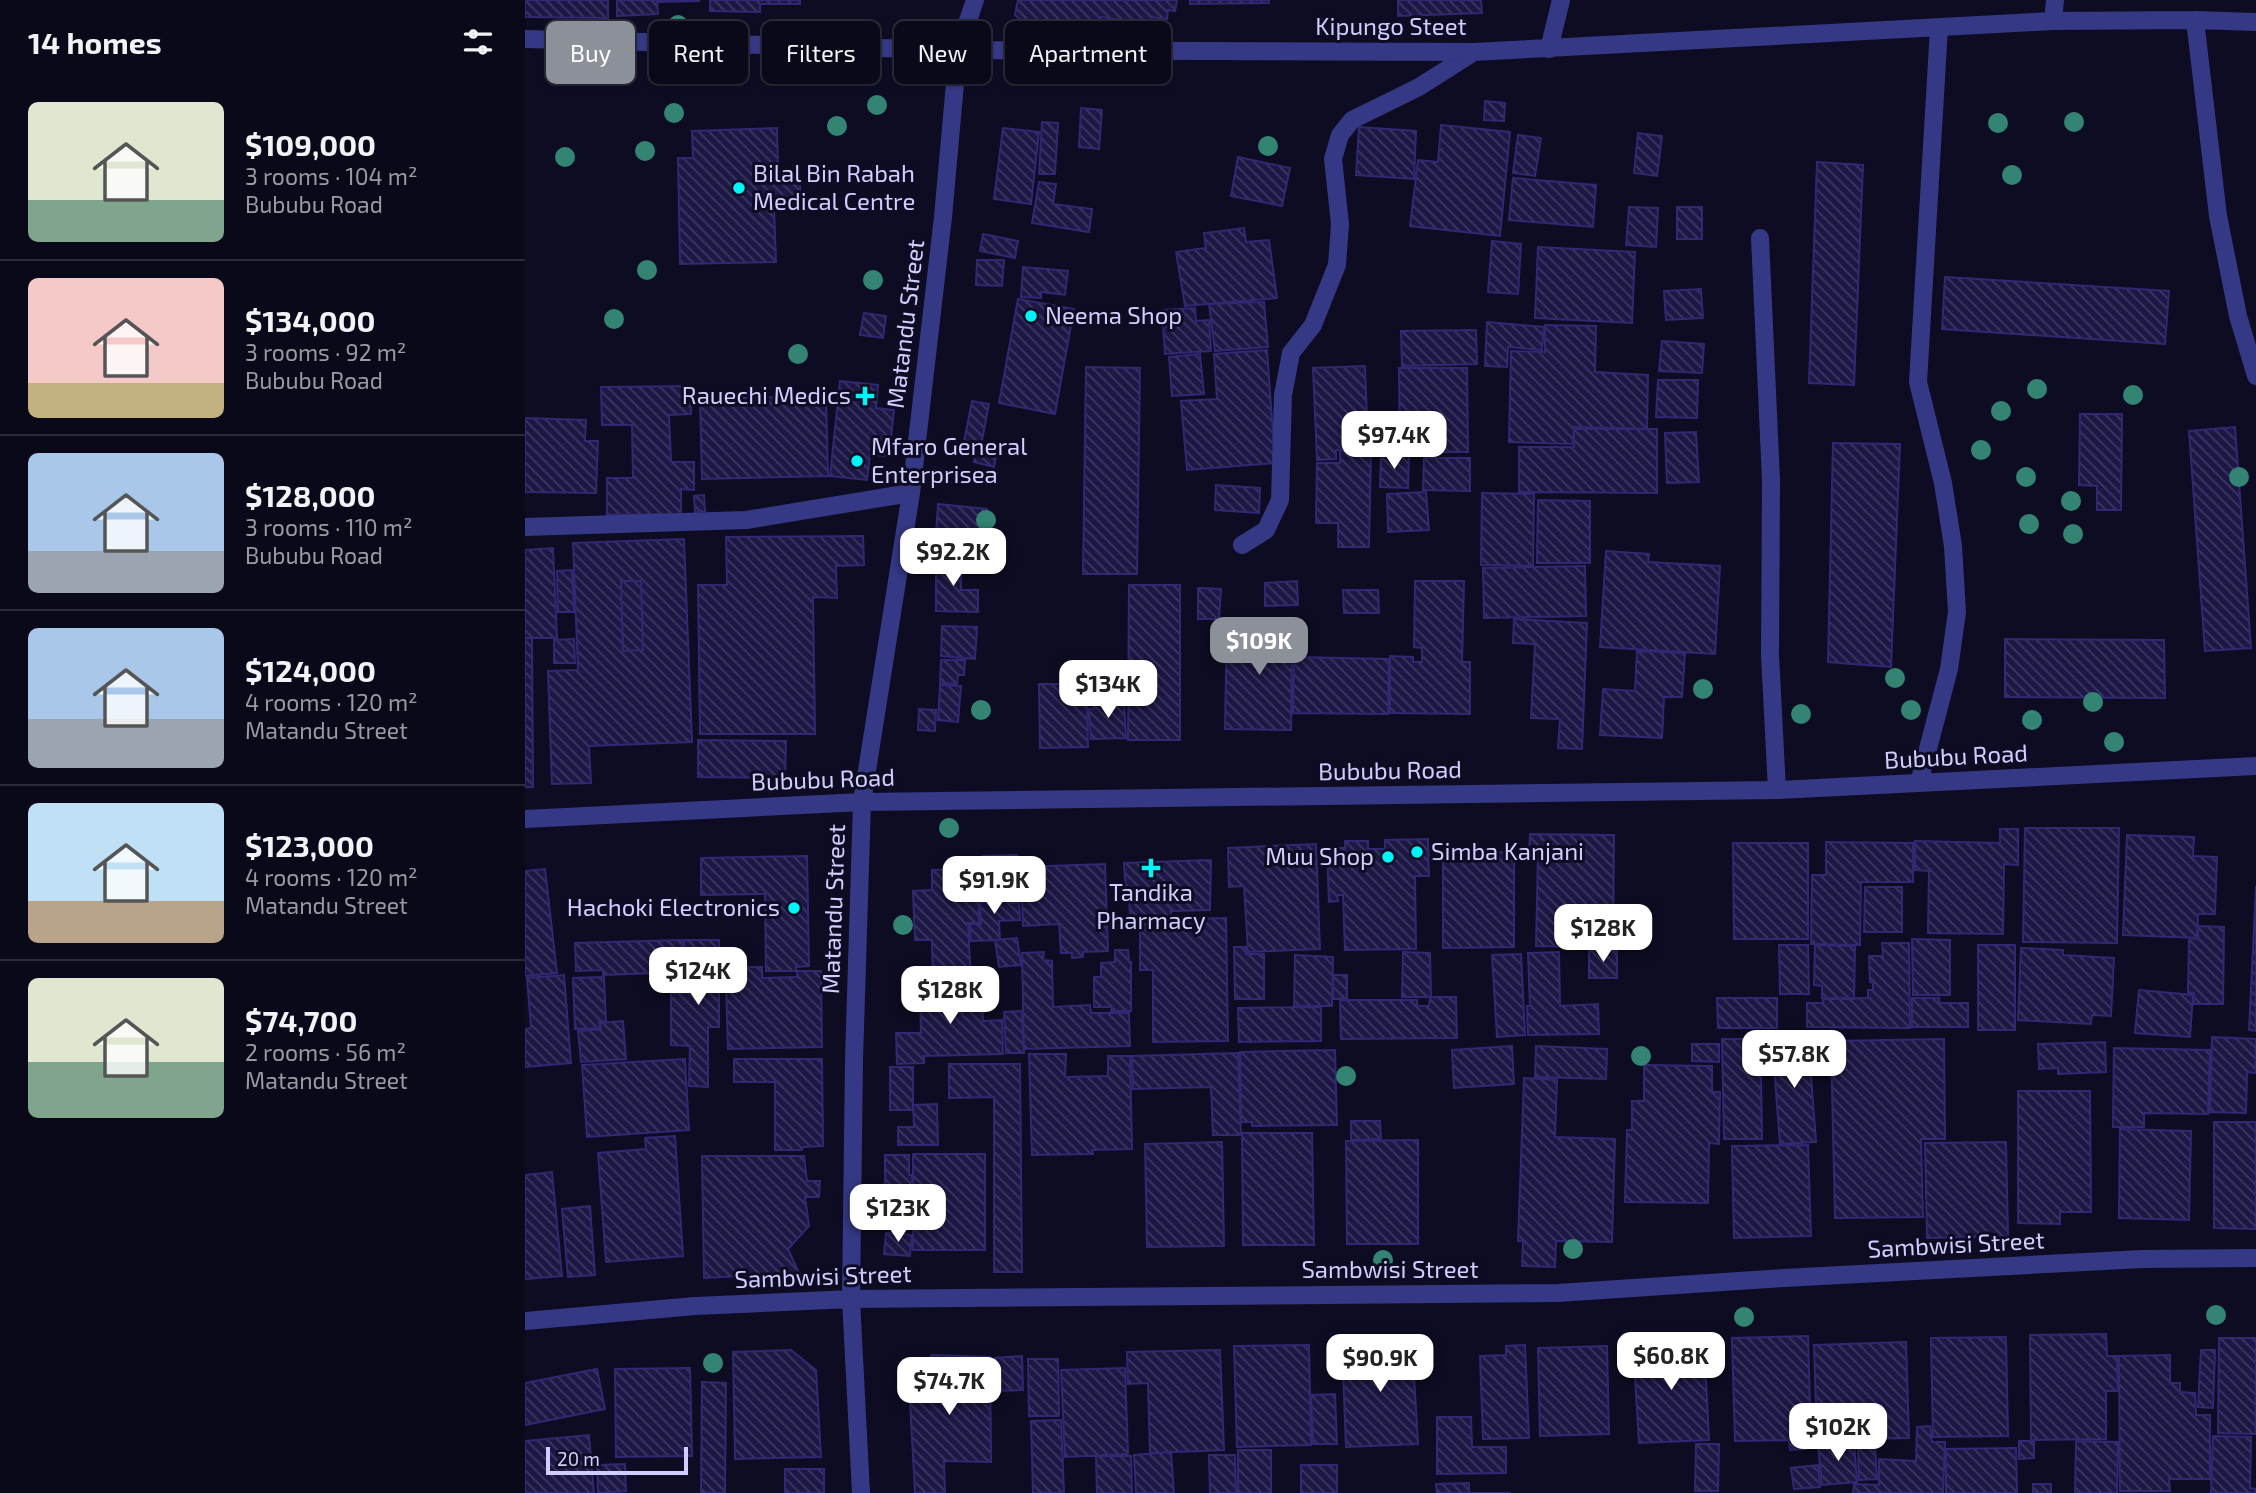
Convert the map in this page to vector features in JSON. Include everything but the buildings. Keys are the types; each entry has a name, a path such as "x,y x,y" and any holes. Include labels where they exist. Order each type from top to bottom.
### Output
{"street":[{"name":"Matandu Street","path":"968,21 975,0"},
{"path":"1549,48 1561,0"},
{"path":"2053,21 2055,0"},
{"path":"2195,20 2218,216 2238,316 2256,376"},
{"name":"Kipungo Steet","path":"991,50 1474,52 2053,21 2256,22"},
{"path":"1919,783 1949,669 1957,612 1953,546 1943,483 1918,382 1939,28"},
{"name":"Kipungo Steet","path":"525,39 894,48"},
{"path":"1243,545 1266,530 1280,500 1283,395 1291,353 1313,325 1336,265 1340,224 1333,159 1340,135 1352,120 1419,87 1474,52"},
{"name":"Matandu Street","path":"861,1493 851,1299 854,1060 862,802 911,493 943,218 955,84"},
{"path":"1761,238 1771,480 1770,655 1777,790"},
{"path":"525,527 746,520 911,493"},
{"name":"Bububu Road","path":"525,818 862,802 1777,790 2256,766"},
{"name":"Sambwisi Street","path":"525,1321 695,1306 851,1299 1558,1293 2142,1259 2256,1258"}],"place":[{"name":"Bilal Bin Rabah Medical Centre","path":"739,188"},
{"name":"Neema Shop","path":"1031,316"},
{"name":"Rauechi Medics","path":"865,396"},
{"name":"Mfaro General Enterprisea","path":"857,461"},
{"name":"Simba Kanjani","path":"1417,852"},
{"name":"Muu Shop","path":"1388,857"},
{"name":"Tandika Pharmacy","path":"1151,868"},
{"name":"Hachoki Electronics","path":"794,908"}]}
